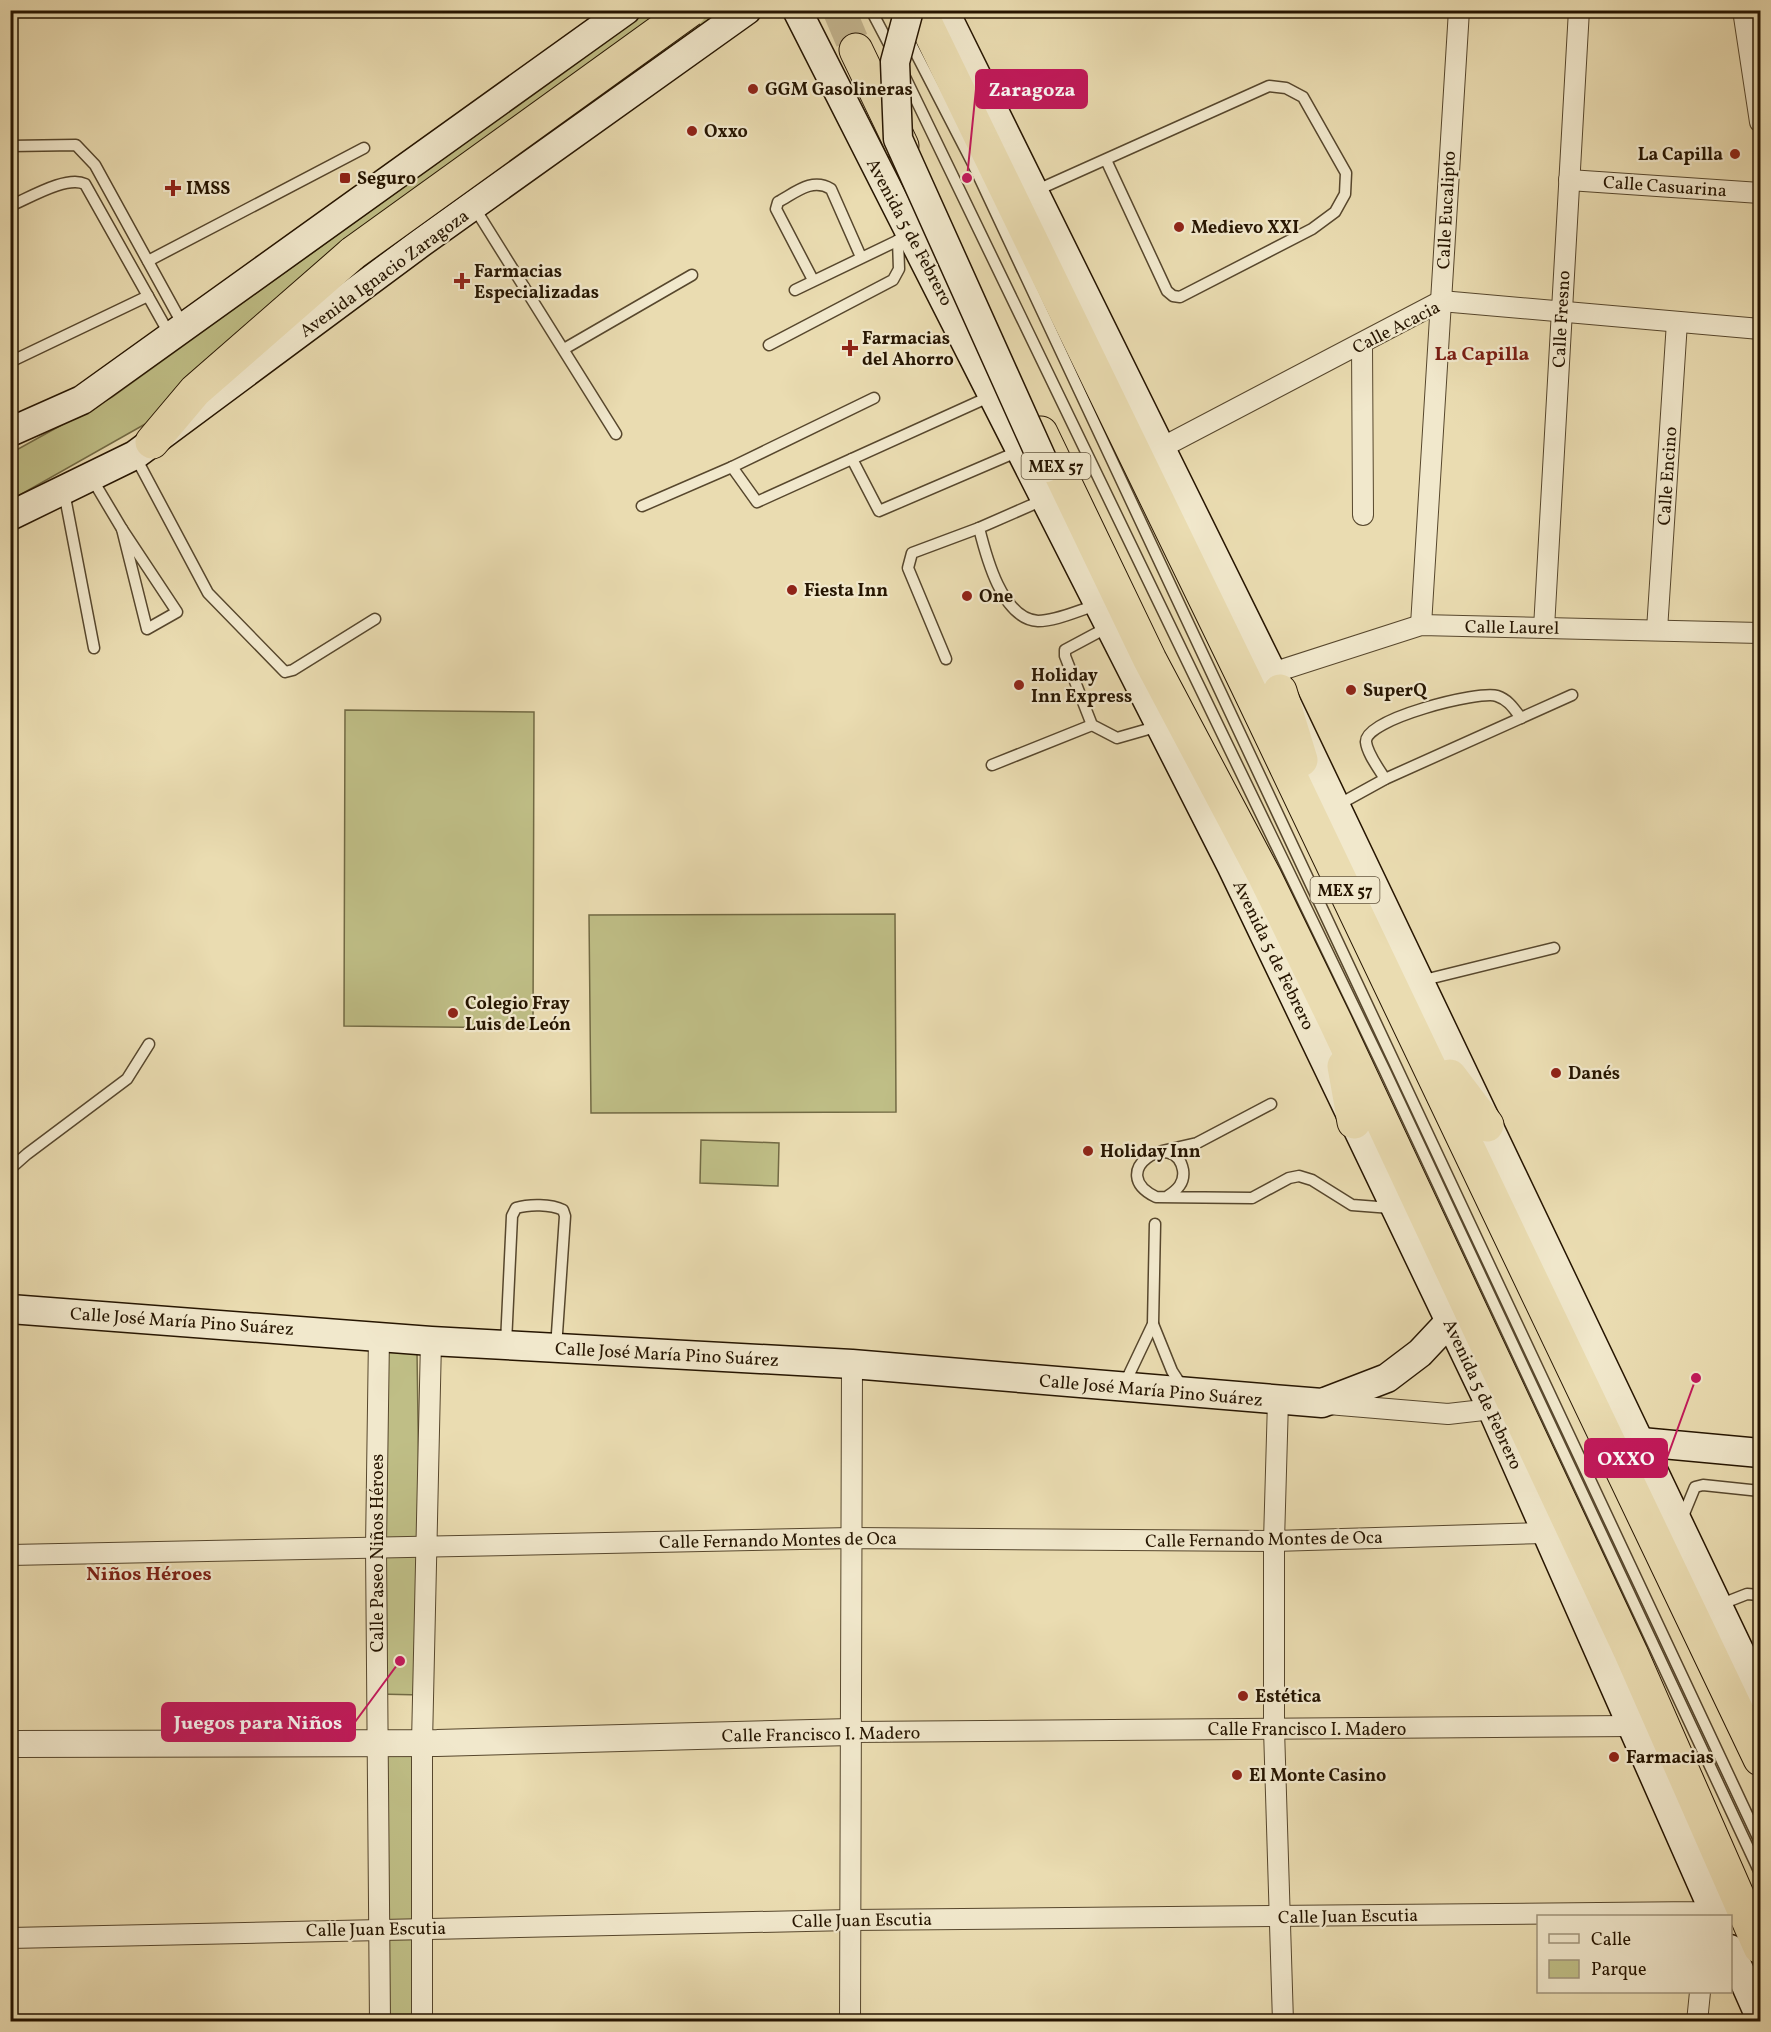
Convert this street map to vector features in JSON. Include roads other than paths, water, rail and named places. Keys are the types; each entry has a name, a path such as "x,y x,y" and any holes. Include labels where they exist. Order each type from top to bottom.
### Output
{"highway":[{"path":"143,449 195,391 303,294 353,254 690,10"},
{"name":"MEX 57","path":"926,15 1761,1759"},
{"name":"Avenida 5 de Febrero","path":"856,50 1150,660 1265,877 1336,1023 1631,1653 1761,1947"},
{"path":"1276,682 1331,860"},
{"path":"1199,801 1265,877"},
{"path":"1405,1016 1487,1125"},
{"path":"1336,1023 1354,1122"}],"main road":[{"path":"10,432 82,400 626,10"},
{"name":"Avenida Ignacio Zaragoza","path":"10,516 63,492 143,449 422,242 747,10"},
{"name":"Avenida 5 de Febrero","path":"797,10 905,237 994,395 1199,801 1492,1409 1545,1533 1719,1915"},
{"path":"1101,607 1067,516 898,139 895,62 926,15 1034,192 1276,682 1761,1694"},
{"path":"365,199 402,179 413,178 430,186 442,205 435,225 422,242"},
{"name":"Calle José María Pino Suárez","path":"10,1309 431,1341 852,1364 1187,1394 1322,1403 1387,1378 1420,1353 1450,1322"},
{"path":"1450,1322 1502,1411 1662,1768 1719,1915"},
{"path":"1641,1442 1761,1453"},
{"path":"1732,1930 1761,1960"},
{"path":"1732,1951 1760,2017"}],"street":[{"name":"Calle Eucalipto","path":"1421,625 1459,10"},
{"name":"Calle Fresno","path":"1544,628 1579,10"},
{"path":"1743,10 1761,122"},
{"name":"Calle Casuarina","path":"1569,180 1761,193"},
{"name":"Calle Acacia","path":"1161,448 1441,301 1761,329"},
{"name":"Calle Encino","path":"1657,630 1677,322"},
{"path":"1362,344 1364,515"},
{"name":"Calle Laurel","path":"1276,682 1421,625 1761,633"},
{"name":"Calle Paseo Niños Héroes","path":"379,1336 376,1547 380,2022"},
{"path":"422,2022 422,1743 431,1341"},
{"path":"850,2022 852,1364"},
{"path":"1278,1401 1274,1541 1274,1729 1282,1917 1283,2022"},
{"name":"Calle José María Pino Suárez","path":"1322,1403 1448,1414 1492,1409"},
{"name":"Calle Fernando Montes de Oca","path":"10,1555 852,1538 1274,1541 1545,1533"},
{"name":"Calle Francisco I. Madero","path":"10,1744 378,1744 851,1732 1632,1726"},
{"name":"Calle Juan Escutia","path":"10,1938 422,1927 850,1920 1699,1912 1719,1915"},
{"path":"1697,2022 1700,1993"}],"lane":[{"path":"871,10 878,19 951,177 1036,347 1251,799 1385,1071 1761,1873"},
{"path":"895,10 972,162 1761,1842"},
{"path":"1034,192 1269,86 1286,88 1303,97 1329,139 1346,173 1345,194 1335,212 1312,229 1180,297 1173,296 1167,291 1106,160"},
{"path":"10,146 76,146 95,165 148,261 178,332"},
{"path":"148,261 364,148"},
{"path":"10,206 65,183 77,180 85,184 148,296 178,332"},
{"path":"813,280 776,209 778,202 812,184 822,183 831,189 861,257"},
{"path":"474,207 616,434"},
{"path":"795,290 905,237"},
{"path":"769,345 893,280 899,268 905,237"},
{"path":"564,349 692,275"},
{"path":"10,362 148,296"},
{"path":"732,467 757,502 994,395"},
{"path":"642,506 732,467 874,398"},
{"path":"143,449 208,593 285,672 293,670 375,619"},
{"path":"852,459 879,511 1022,450"},
{"path":"91,477 177,612 147,629 122,529"},
{"path":"63,492 94,648"},
{"path":"946,659 908,568 912,553 979,528 1046,498"},
{"path":"979,528 989,564 1010,605 1027,618 1046,620 1101,607"},
{"path":"1101,607 1065,650 1065,656 1092,725 1117,738 1161,725"},
{"path":"1384,779 1366,742 1368,735 1375,727 1420,708 1496,695 1509,703 1521,718"},
{"path":"1335,807 1384,779 1572,695"},
{"path":"992,765 1092,725"},
{"path":"1418,982 1554,948"},
{"path":"10,1169 127,1079 149,1044"},
{"path":"1157,1152 1168,1153 1178,1159 1183,1169 1183,1180 1178,1190 1155,1203 1139,1184 1137,1174 1140,1163 1147,1155 1157,1152 1197,1143 1271,1104"},
{"path":"1168,1196 1252,1198 1289,1178 1299,1176 1312,1180 1352,1205 1396,1209"},
{"path":"506,1345 512,1216 516,1208 521,1206 556,1206 563,1210 565,1216 556,1348"},
{"path":"1155,1224 1153,1324 1172,1371 1187,1394"},
{"path":"1122,1388 1153,1324"},
{"path":"1680,1524 1695,1487 1703,1485 1761,1491"},
{"path":"1718,1605 1747,1594 1761,1595"}],"tunnel":[{"path":"839,10 856,50"}],"place":[{"name":"GGM Gasolineras","path":"753,89"},
{"name":"Oxxo","path":"692,131"},
{"name":"La Capilla","path":"1735,154"},
{"name":"Seguro","path":"345,178"},
{"name":"Zaragoza","path":"967,178"},
{"name":"IMSS","path":"173,188"},
{"name":"Medievo XXI","path":"1179,227"},
{"name":"Farmacias Especializadas","path":"462,281"},
{"name":"Farmacias del Ahorro","path":"850,348"},
{"name":"Fiesta Inn","path":"792,590"},
{"name":"One","path":"967,596"},
{"name":"Holiday Inn Express","path":"1019,685"},
{"name":"SuperQ","path":"1351,690"},
{"name":"Colegio Fray Luis de León","path":"453,1013"},
{"name":"Danés","path":"1556,1073"},
{"name":"Holiday Inn","path":"1088,1151"},
{"name":"OXXO","path":"1696,1378"},
{"name":"Juegos para Niños","path":"400,1661"},
{"name":"Estética","path":"1243,1696"},
{"name":"Farmacias","path":"1614,1757"},
{"name":"El Monte Casino","path":"1237,1775"}],"district":[{"name":"La Capilla","path":"1482,353"},
{"name":"Niños Héroes","path":"149,1573"}]}
